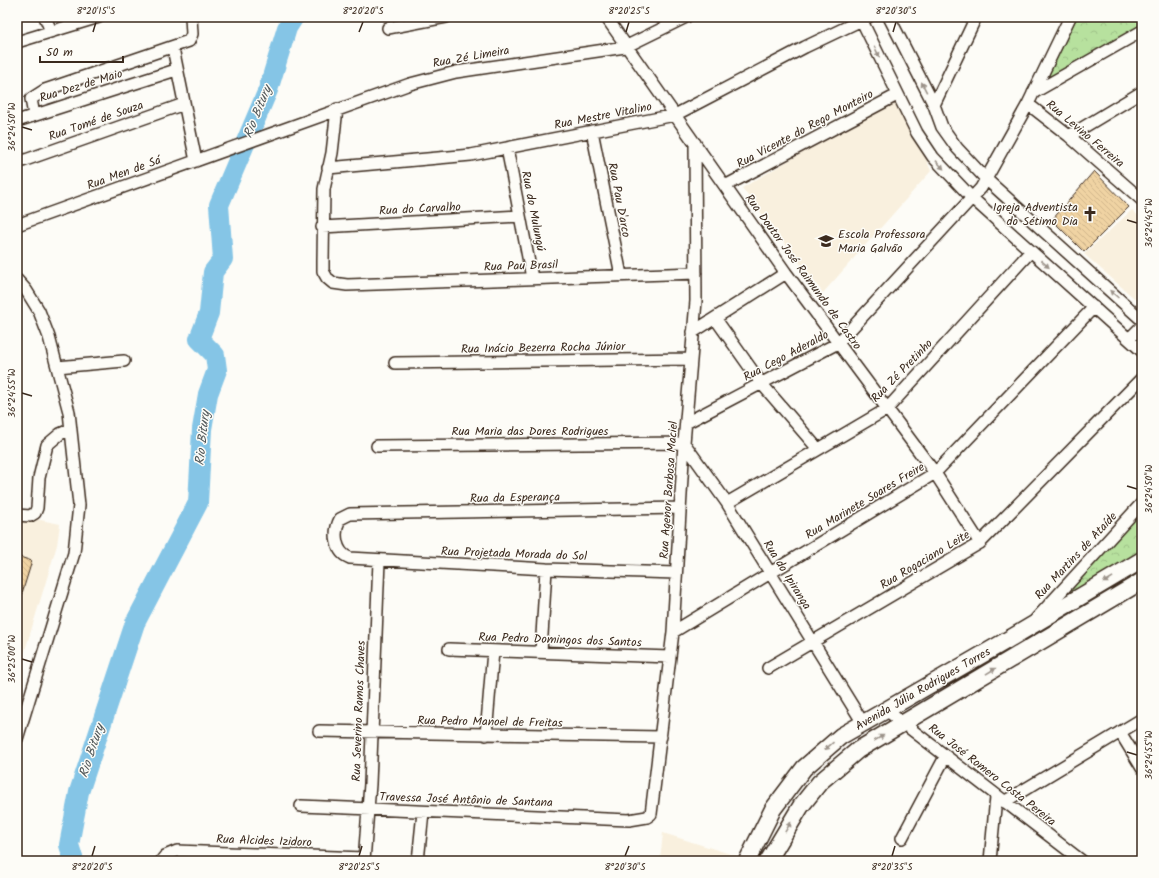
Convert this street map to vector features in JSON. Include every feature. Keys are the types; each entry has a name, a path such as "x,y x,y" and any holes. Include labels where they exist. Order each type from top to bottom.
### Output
{"main road":[{"name":"Avenida Júlia Rodrigues Torres","path":"748,856 773,809 804,768 845,733 1004,642 1142,560"},
{"name":"Avenida Júlia Rodrigues Torres","path":"769,859 801,806 820,782 858,750 1142,581"},
{"path":"1004,642 1013,658"},
{"path":"845,733 858,750"},
{"path":"748,856 769,859"}],"street":[{"path":"45,17 51,31"},
{"path":"17,42 99,17"},
{"path":"34,115 31,99 45,90 184,44 191,38 191,17"},
{"path":"388,28 446,17"},
{"name":"Rua Doutor José Raimundo de Castro","path":"606,17 625,47 695,143 786,273 935,473 980,543"},
{"name":"Rua Zé Limeira","path":"239,145 410,84 450,74 540,58 625,47 686,17"},
{"path":"889,17 934,105 942,128 984,183 1142,320"},
{"path":"934,105 976,17"},
{"name":"Rua Cego Aderaldo","path":"686,423 838,343 972,198 984,183 1028,104 1070,17"},
{"path":"863,18 917,133 933,157 972,198 1142,350"},
{"name":"Rua Mestre Vitalino","path":"328,168 471,155 674,115 863,18"},
{"path":"1033,93 1142,31"},
{"path":"173,48 176,70 196,161"},
{"name":"Rua Dez de Maio","path":"17,121 176,70"},
{"path":"1069,136 1142,92"},
{"name":"Rua Vicente do Rego Monteiro","path":"725,186 898,95"},
{"name":"Rua Tomé de Souza","path":"17,163 184,104"},
{"name":"Rua Levino Ferreira","path":"1028,104 1069,136 1142,200"},
{"name":"Rua Pau Brasil","path":"337,109 324,189 322,227 323,271 327,278 333,283 347,285 696,273"},
{"name":"Rua Pau D'arco","path":"592,130 621,275"},
{"name":"Rua Agenor Barbosa Maciel","path":"629,820 647,817 651,814 662,737 673,632 684,443 696,301 695,143"},
{"name":"Rua Men de Sá","path":"17,225 239,145"},
{"name":"Rua do Mulungú","path":"507,148 532,278"},
{"name":"Rua do Carvalho","path":"322,227 520,216"},
{"name":"Rua Zé Pretinho","path":"727,503 887,409 1031,251"},
{"path":"693,332 786,273"},
{"path":"17,280 26,290 39,311 49,336 69,412 79,505 74,553 17,739"},
{"name":"Rua Marinete Soares Freire","path":"673,632 935,473 1094,308"},
{"path":"715,318 761,383 818,449"},
{"path":"1129,338 1142,326"},
{"name":"Rua Inácio Bezerra Rocha Júnior","path":"395,363 691,359"},
{"path":"57,367 124,360"},
{"name":"Rua Rogaciano Leite","path":"768,668 980,543 1142,378"},
{"path":"17,515 30,516 35,513 47,444 60,434 67,431"},
{"name":"Rua Maria das Dores Rodrigues","path":"377,446 684,443"},
{"name":"Rua do Ipiranga","path":"684,443 727,503 863,723"},
{"name":"Rua Martins de Ataíde","path":"1029,626 1142,503"},
{"name":"Rua da Esperança","path":"350,558 342,556 338,549 337,529 340,519 350,514 680,508"},
{"name":"Rua Projetada Morada do Sol","path":"350,558 379,561 546,569 676,573"},
{"name":"Rua Severino Ramos Chaves","path":"364,860 368,809 370,733 379,561"},
{"path":"540,652 546,569"},
{"name":"Rua Pedro Domingos dos Santos","path":"449,649 670,657"},
{"path":"486,735 493,651"},
{"name":"Rua José Romero Costa Pereira","path":"886,710 945,757 1082,861"},
{"path":"990,861 1000,799 1142,719"},
{"name":"Rua Pedro Manoel de Freitas","path":"319,731 662,737"},
{"path":"1120,732 1142,768"},
{"path":"902,838 945,757"},
{"name":"Travessa José Antônio de Santana","path":"300,806 629,820"},
{"path":"418,861 423,812"},
{"name":"Rua Alcides Izidoro","path":"163,859 177,851 189,856 364,860"}],"shaded area":[{"name":"Escola Professora Maria Galvão","path":"900,95 931,171 823,293 742,188"},
{"path":"1132,210 1142,219 1142,305 1084,254"},
{"path":"17,515 60,524 57,545 17,677"},
{"path":"663,833 740,857 739,861 660,861"}],"green space":[{"path":"1077,17 1142,17 1142,25 1047,79"},
{"path":"1142,508 1142,552 1056,606 1052,604"}],"building":[{"name":"Igreja Adventista do Sétimo Dia","path":"1094,171 1129,207 1084,252 1052,220"},
{"path":"17,556 32,561 19,603 17,603"}],"waterway":[{"name":"Rio Bitury","path":"74,861 69,845 79,792 135,623 198,503 202,429 208,394 217,370 215,355 199,339 209,313 213,272 223,259 219,205 268,90 287,28 294,17"}],"place":[{"name":"Igreja Adventista do Sétimo Dia","path":"1090,214"},
{"name":"Escola Professora Maria Galvão","path":"826,241"}]}
